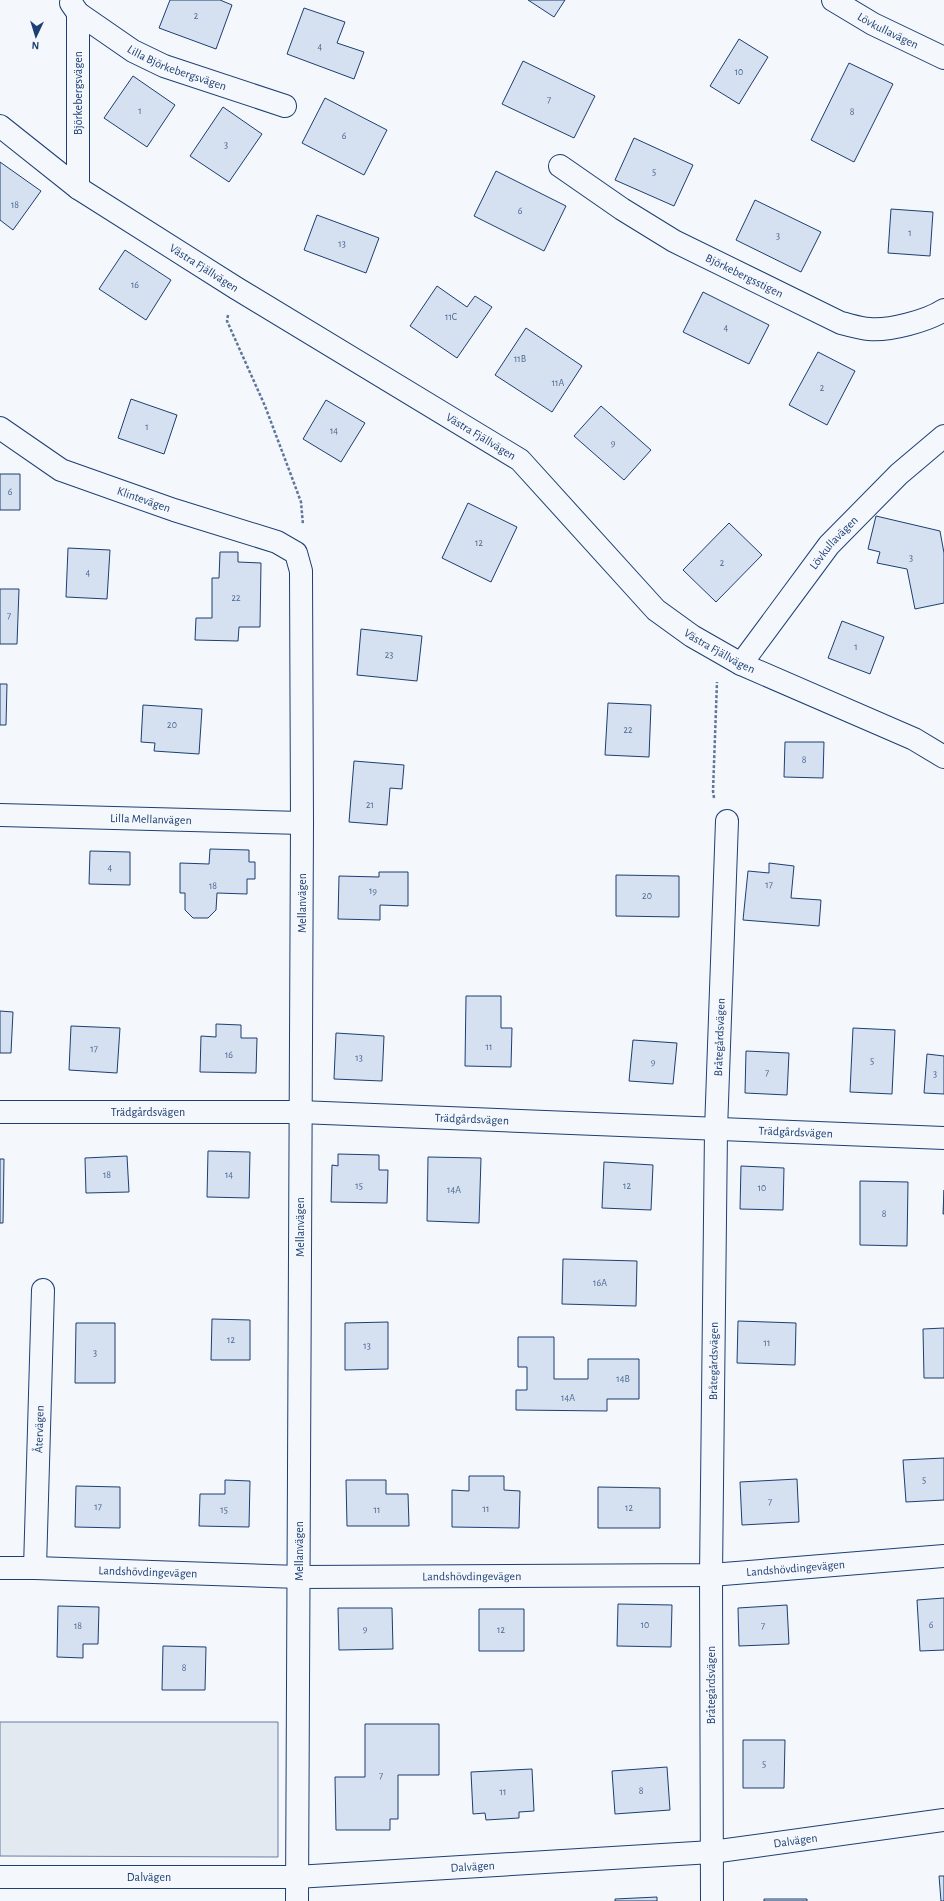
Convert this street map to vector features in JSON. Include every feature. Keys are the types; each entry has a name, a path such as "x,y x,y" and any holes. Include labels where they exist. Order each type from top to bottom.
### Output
{"street":[{"name":"Lövkullavägen","path":"832,0 873,24 944,58"},
{"name":"Lilla Björkebergsvägen","path":"74,6 133,51 164,66 285,106"},
{"name":"Björkebergsvägen","path":"74,6 78,188"},
{"name":"Västra Fjällvägen","path":"0,126 78,188 236,288 520,460 656,610 692,636 742,664 914,739 944,757"},
{"name":"Björkebergsstigen","path":"560,166 622,209 674,240 841,323 869,329 888,328 916,321 944,310"},
{"name":"Klintevägen","path":"0,428 61,470 174,510 277,542 296,553"},
{"name":"Lövkullavägen","path":"742,664 829,545 899,474 944,436"},
{"name":"Mellanvägen","path":"296,553 301,571 302,823 297,1901"},
{"name":"Lilla Mellanvägen","path":"0,815 302,823"},
{"name":"Bråtegårdsvägen","path":"712,1901 711,1575 716,1130 727,821"},
{"name":"Trädgårdsvägen","path":"0,1112 300,1112 716,1130 944,1138"},
{"name":"Återvägen","path":"36,1568 43,1290"},
{"name":"Landshövdingevägen","path":"0,1568 299,1577 711,1575 944,1556"},
{"name":"Dalvägen","path":"0,1877 296,1877 712,1852 944,1820"}],"path":[{"path":"227,321 265,406 301,502"},
{"path":"718,651 713,741 713,791 718,813 727,821"}],"shaded area":[{"path":"0,1722 278,1722 278,1857 0,1856"}],"building":[{"path":"170,0 220,0 232,5 216,49 159,28"},
{"path":"528,0 565,0 554,17"},
{"path":"304,8 345,22 337,43 364,52 354,79 287,54"},
{"path":"739,39 768,57 739,104 710,86"},
{"path":"523,61 595,96 574,138 502,104"},
{"path":"849,63 893,84 854,162 811,140"},
{"path":"133,76 175,105 147,147 104,118"},
{"path":"325,98 387,130 364,175 302,143"},
{"path":"223,107 262,134 229,182 190,156"},
{"path":"634,138 693,165 674,206 615,180"},
{"path":"0,162 41,191 13,230 0,220"},
{"path":"496,171 566,206 544,251 474,216"},
{"path":"755,200 821,232 801,272 736,240"},
{"path":"891,209 933,212 930,256 888,253"},
{"path":"317,215 379,238 366,273 304,250"},
{"path":"125,250 171,280 146,320 99,289"},
{"path":"437,286 467,307 475,296 492,307 457,358 410,326"},
{"path":"703,292 769,325 749,364 683,332"},
{"path":"526,328 582,366 552,412 495,375"},
{"path":"818,352 855,371 827,425 789,405"},
{"path":"131,399 177,415 164,454 118,438"},
{"path":"326,400 365,423 341,462 303,439"},
{"path":"601,406 651,450 624,480 574,436"},
{"path":"0,474 20,474 20,510 0,510"},
{"path":"468,503 517,527 491,582 442,558"},
{"path":"876,516 940,531 944,553 944,603 915,609 907,569 877,563 880,552 868,549"},
{"path":"729,523 762,555 716,602 683,570"},
{"path":"68,548 110,550 107,599 66,597"},
{"path":"220,552 238,552 238,562 261,563 260,627 239,627 238,641 195,640 196,618 212,618 212,578 219,578"},
{"path":"0,589 19,589 17,644 0,644"},
{"path":"842,621 884,637 870,674 828,658"},
{"path":"361,629 422,636 417,681 357,675"},
{"path":"0,684 7,684 6,725 0,725"},
{"path":"608,703 651,705 649,757 605,755"},
{"path":"143,705 202,709 199,754 154,751 155,743 141,742"},
{"path":"785,742 824,742 823,778 784,777"},
{"path":"354,761 404,765 402,789 390,788 387,825 349,822"},
{"path":"210,849 249,850 249,862 255,862 255,879 247,879 247,894 217,893 216,910 208,918 193,918 185,910 185,893 180,893 180,863 209,864"},
{"path":"90,851 130,852 130,885 89,884"},
{"path":"769,863 794,866 791,898 821,900 819,926 743,920 748,871 769,873"},
{"path":"379,872 408,872 408,906 380,905 380,920 338,919 339,876 379,877"},
{"path":"616,875 679,876 679,917 616,916"},
{"path":"466,996 501,996 501,1028 512,1028 511,1067 465,1066"},
{"path":"0,1011 13,1012 11,1053 0,1053"},
{"path":"216,1024 241,1025 241,1038 257,1038 256,1073 200,1072 201,1036 216,1037"},
{"path":"71,1026 120,1028 117,1073 69,1070"},
{"path":"853,1028 895,1030 892,1094 850,1092"},
{"path":"336,1033 384,1036 382,1081 334,1079"},
{"path":"633,1040 677,1043 673,1084 629,1081"},
{"path":"746,1051 789,1053 787,1095 745,1093"},
{"path":"927,1054 944,1056 944,1094 924,1093"},
{"path":"208,1151 250,1152 249,1198 207,1197"},
{"path":"338,1154 379,1155 379,1170 388,1170 387,1203 331,1202 332,1165 338,1166"},
{"path":"127,1156 129,1192 86,1193 85,1158"},
{"path":"428,1157 481,1158 479,1223 427,1221"},
{"path":"0,1159 4,1159 3,1223 0,1223"},
{"path":"604,1162 653,1165 651,1210 602,1208"},
{"path":"741,1166 784,1168 783,1210 740,1209"},
{"path":"860,1181 908,1182 907,1246 860,1245"},
{"path":"944,1190 944,1214 943,1214"},
{"path":"563,1259 637,1261 636,1306 562,1304"},
{"path":"212,1319 250,1320 250,1360 211,1360"},
{"path":"738,1321 796,1323 795,1365 737,1363"},
{"path":"388,1322 388,1369 345,1370 345,1323"},
{"path":"76,1323 115,1323 115,1383 75,1383"},
{"path":"944,1328 944,1378 924,1378 923,1329"},
{"path":"518,1337 554,1337 554,1379 588,1379 588,1359 639,1359 639,1399 607,1399 607,1411 516,1410 516,1390 527,1390 527,1367 518,1367"},
{"path":"944,1458 944,1500 906,1502 903,1460"},
{"path":"469,1476 504,1476 504,1490 520,1491 519,1528 452,1527 452,1490 469,1491"},
{"path":"797,1479 799,1522 742,1525 740,1482"},
{"path":"225,1480 250,1481 249,1527 199,1526 200,1494 225,1494"},
{"path":"346,1480 386,1480 386,1494 408,1494 409,1526 347,1526"},
{"path":"76,1486 120,1487 120,1528 75,1527"},
{"path":"598,1487 660,1488 660,1528 598,1528"},
{"path":"944,1598 944,1650 920,1651 917,1600"},
{"path":"618,1604 672,1605 671,1647 617,1646"},
{"path":"787,1605 789,1644 739,1646 738,1608"},
{"path":"58,1606 99,1607 98,1644 83,1644 83,1658 57,1657"},
{"path":"338,1608 392,1608 393,1649 339,1650"},
{"path":"479,1609 524,1609 524,1651 479,1651"},
{"path":"163,1646 206,1647 205,1690 162,1690"},
{"path":"365,1724 439,1724 439,1775 398,1775 398,1819 390,1819 390,1830 336,1830 335,1777 365,1777"},
{"path":"743,1740 785,1740 784,1788 743,1788"},
{"path":"667,1767 670,1810 615,1814 612,1771"},
{"path":"532,1769 534,1811 519,1812 519,1818 486,1820 485,1813 473,1814 471,1772"},
{"path":"939,1876 944,1876 944,1901 941,1901"},
{"path":"657,1897 657,1901 615,1901 615,1899"},
{"path":"764,1899 807,1899 807,1901 764,1901"}]}
